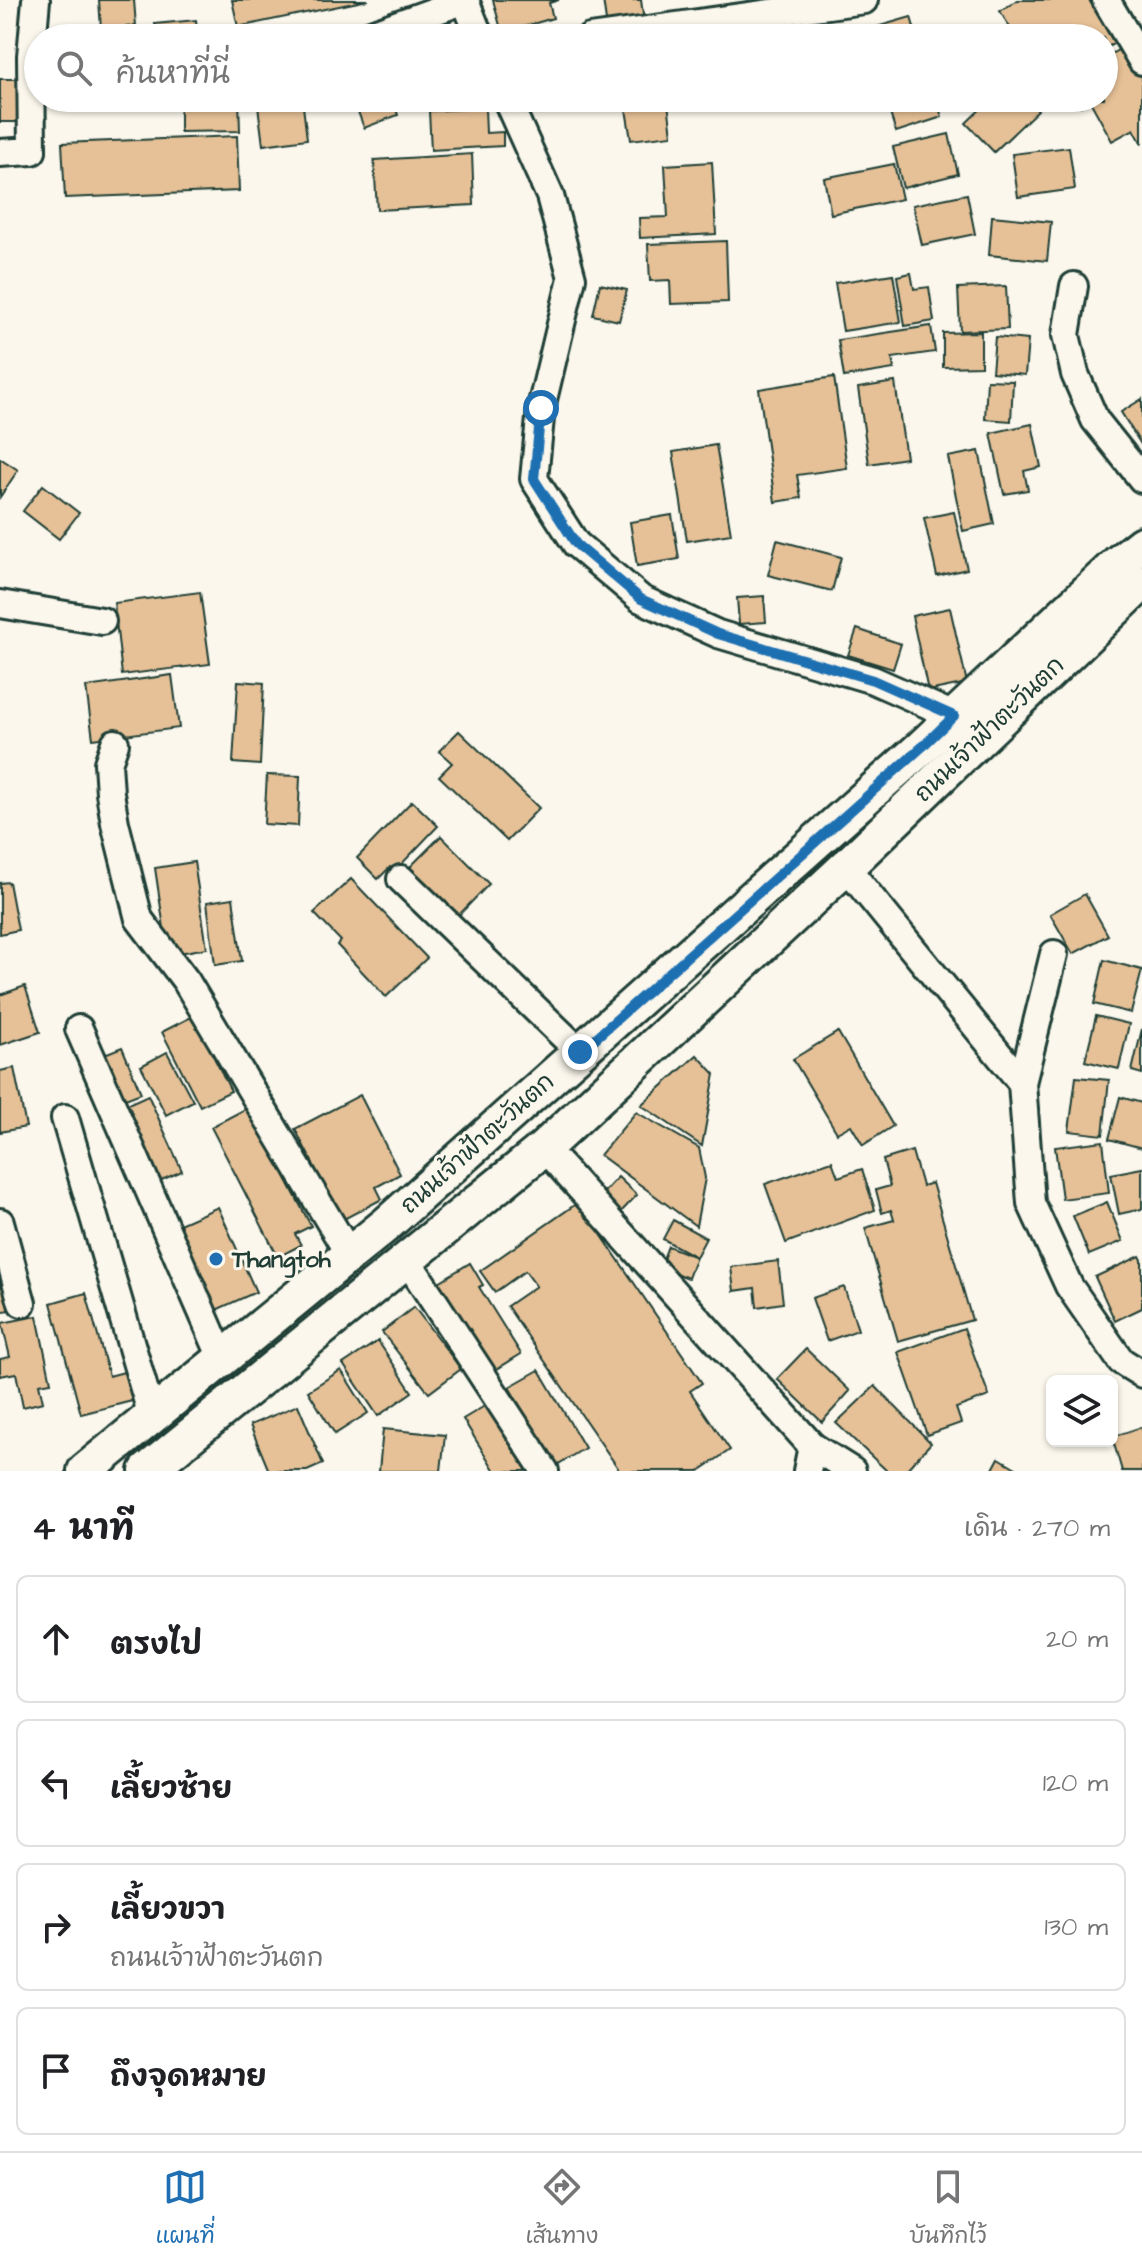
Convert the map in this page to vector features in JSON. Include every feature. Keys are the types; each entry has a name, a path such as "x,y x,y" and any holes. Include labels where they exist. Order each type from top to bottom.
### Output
{"main road":[{"name":"ถนนเจ้าฟ้าตะวันตก","path":"85,1471 388,1223 898,769 1142,544"},
{"name":"ถนนเจ้าฟ้าตะวันตก","path":"147,1471 544,1148 846,867 1142,583"}],"street":[{"path":"35,24 36,0"},
{"path":"399,24 465,0 474,24"},
{"path":"691,24 864,0"},
{"path":"1106,0 1142,61"},
{"path":"0,153 32,151 33,112"},
{"path":"512,112 550,196 572,278 541,408 534,479 576,544 641,599 705,629 873,680 954,716"},
{"path":"1074,286 1066,335 1075,374 1095,420 1142,479"},
{"path":"0,604 102,621"},
{"path":"115,743 108,763 110,793 139,919 186,981 349,1254"},
{"path":"846,867 1022,1083"},
{"path":"401,879 580,1052"},
{"path":"1054,954 1022,1083 1031,1203 1069,1286 1121,1361 1142,1374"},
{"path":"79,1029 222,1358"},
{"path":"65,1118 152,1416"},
{"path":"544,1148 809,1459 852,1471"},
{"path":"0,1222 22,1303"},
{"path":"407,1260 545,1471"}],"building":[{"path":"99,0 134,0 136,24 101,24"},
{"path":"232,0 368,0 252,24 237,24"},
{"path":"493,0 559,0 549,3 553,18 533,24 500,24"},
{"path":"603,0 641,0 644,22 606,24"},
{"path":"1018,0 1089,0 1104,24 1008,24 1000,11"},
{"path":"911,17 913,24 887,24"},
{"path":"196,20 196,24 155,24"},
{"path":"1129,44 1142,69 1142,144 1134,129 1112,141 1096,112 1118,112 1118,50"},
{"path":"0,79 24,79 27,122 0,122"},
{"path":"180,112 239,112 240,131 180,132"},
{"path":"259,112 304,112 307,139 263,145"},
{"path":"358,112 397,112 398,115 364,128"},
{"path":"429,112 485,112 486,133 503,132 503,146 431,150"},
{"path":"626,112 669,112 672,135 631,140"},
{"path":"890,112 940,112 942,117 896,132"},
{"path":"977,112 1036,112 994,152 966,123"},
{"path":"949,134 958,174 903,188 893,147"},
{"path":"237,136 239,191 65,198 62,143"},
{"path":"1069,147 1075,189 1018,197 1012,154"},
{"path":"472,154 474,205 377,210 374,160"},
{"path":"712,162 716,234 640,238 639,218 668,217 665,165"},
{"path":"894,164 902,199 831,214 824,178"},
{"path":"967,194 975,234 922,245 913,205"},
{"path":"992,216 1051,222 1047,261 989,255"},
{"path":"726,241 728,302 671,304 670,280 650,281 648,244"},
{"path":"911,273 914,289 929,287 934,321 905,326 897,276"},
{"path":"893,274 901,322 843,331 835,283"},
{"path":"600,284 627,290 619,321 593,315"},
{"path":"1006,286 1008,329 960,331 958,288"},
{"path":"931,326 935,352 892,358 894,369 844,377 838,340"},
{"path":"981,332 981,366 943,367 943,333"},
{"path":"995,337 1028,340 1025,375 992,372"},
{"path":"834,377 847,468 797,475 801,498 775,502 759,389"},
{"path":"987,380 1013,381 1011,421 985,419"},
{"path":"895,382 906,458 869,464 858,388"},
{"path":"1142,399 1142,446 1121,412"},
{"path":"1032,424 1041,467 1024,471 1028,490 1004,494 991,433"},
{"path":"716,445 731,534 687,541 673,452"},
{"path":"979,451 994,524 963,531 948,457"},
{"path":"0,458 18,470 0,497"},
{"path":"43,485 79,513 59,539 23,511"},
{"path":"954,512 967,569 937,576 924,518"},
{"path":"672,515 679,559 637,566 630,522"},
{"path":"777,540 841,557 832,591 768,575"},
{"path":"200,592 210,664 122,675 114,603"},
{"path":"764,596 766,622 739,624 737,598"},
{"path":"950,608 967,683 928,691 912,616"},
{"path":"857,629 901,644 893,669 848,655"},
{"path":"172,675 179,728 93,739 86,687"},
{"path":"238,681 264,683 260,765 233,763"},
{"path":"459,731 539,808 507,841 439,776 452,763 439,751"},
{"path":"267,775 300,776 298,826 264,824"},
{"path":"412,801 438,826 395,871 390,867 378,879 357,858"},
{"path":"441,836 489,884 456,918 408,869"},
{"path":"194,862 207,948 168,955 155,868"},
{"path":"351,879 427,958 386,997 337,945 341,941 314,913"},
{"path":"9,882 18,930 0,934 0,883"},
{"path":"1085,894 1108,935 1073,954 1050,914"},
{"path":"233,898 242,961 215,965 207,902"},
{"path":"1104,960 1142,970 1131,1013 1094,1004"},
{"path":"25,986 40,1032 0,1045 0,995"},
{"path":"193,1016 231,1091 200,1106 162,1032"},
{"path":"1096,1016 1129,1024 1119,1069 1085,1061"},
{"path":"1142,1029 1142,1074 1132,1071"},
{"path":"838,1032 893,1126 863,1145 851,1125 837,1133 793,1059"},
{"path":"122,1047 141,1093 115,1103 97,1057"},
{"path":"167,1052 193,1101 166,1115 141,1066"},
{"path":"697,1055 715,1074 702,1146 641,1105"},
{"path":"14,1068 26,1127 0,1132 0,1071"},
{"path":"1076,1077 1109,1080 1103,1135 1069,1131"},
{"path":"148,1095 182,1171 153,1184 119,1108"},
{"path":"360,1095 400,1174 376,1187 382,1199 342,1220 295,1129"},
{"path":"1120,1097 1142,1103 1142,1148 1109,1139"},
{"path":"249,1107 311,1226 295,1234 301,1245 278,1257 211,1127"},
{"path":"636,1112 699,1148 705,1178 696,1226 600,1155"},
{"path":"1103,1141 1109,1193 1062,1199 1055,1147"},
{"path":"912,1151 922,1186 932,1183 972,1320 898,1341 865,1228 894,1220 891,1210 882,1213 876,1190 890,1186 883,1160"},
{"path":"832,1161 838,1177 862,1169 875,1210 786,1243 765,1184"},
{"path":"1142,1168 1142,1209 1119,1214 1111,1174"},
{"path":"618,1177 637,1195 620,1213 602,1194"},
{"path":"579,1202 702,1383 690,1391 730,1450 699,1471 620,1471 507,1306 536,1286 525,1271 495,1292 480,1271"},
{"path":"1107,1202 1123,1241 1089,1255 1073,1216"},
{"name":"Thangtoh","path":"218,1207 256,1292 214,1311 175,1226"},
{"path":"673,1220 706,1238 696,1257 663,1239"},
{"path":"668,1246 696,1257 688,1278 660,1267"},
{"path":"0,1248 13,1309 0,1312"},
{"path":"1140,1256 1142,1308 1115,1321 1095,1277"},
{"path":"778,1261 783,1303 757,1307 755,1288 734,1291 731,1267"},
{"path":"470,1263 483,1285 479,1287 521,1354 489,1374 434,1285"},
{"path":"844,1287 858,1330 827,1341 812,1298"},
{"path":"86,1293 109,1376 128,1371 136,1400 81,1414 51,1303"},
{"path":"414,1307 461,1369 429,1393 382,1332"},
{"path":"37,1316 51,1382 39,1384 43,1402 23,1407 16,1373 0,1376 0,1359 10,1357 2,1323"},
{"path":"964,1328 989,1396 956,1408 961,1423 927,1435 898,1352"},
{"path":"378,1341 412,1392 378,1416 343,1364"},
{"path":"806,1349 850,1391 822,1422 777,1379"},
{"path":"341,1370 368,1413 335,1434 308,1391"},
{"path":"539,1370 585,1448 555,1466 509,1387"},
{"path":"875,1386 931,1443 905,1471 887,1471 836,1423"},
{"path":"493,1401 536,1471 495,1471 463,1419"},
{"path":"298,1405 323,1464 307,1471 269,1471 250,1425"},
{"path":"1142,1427 1142,1471 1122,1471 1115,1447 1118,1447 1118,1435"},
{"path":"383,1429 445,1435 441,1471 379,1471"},
{"path":"999,1458 1021,1471 992,1471"}],"place":[{"name":"Thangtoh","path":"216,1259"}],"route":[{"path":"541,408 534,479 576,544 641,599 718,634 873,680 954,716 580,1052"}]}
